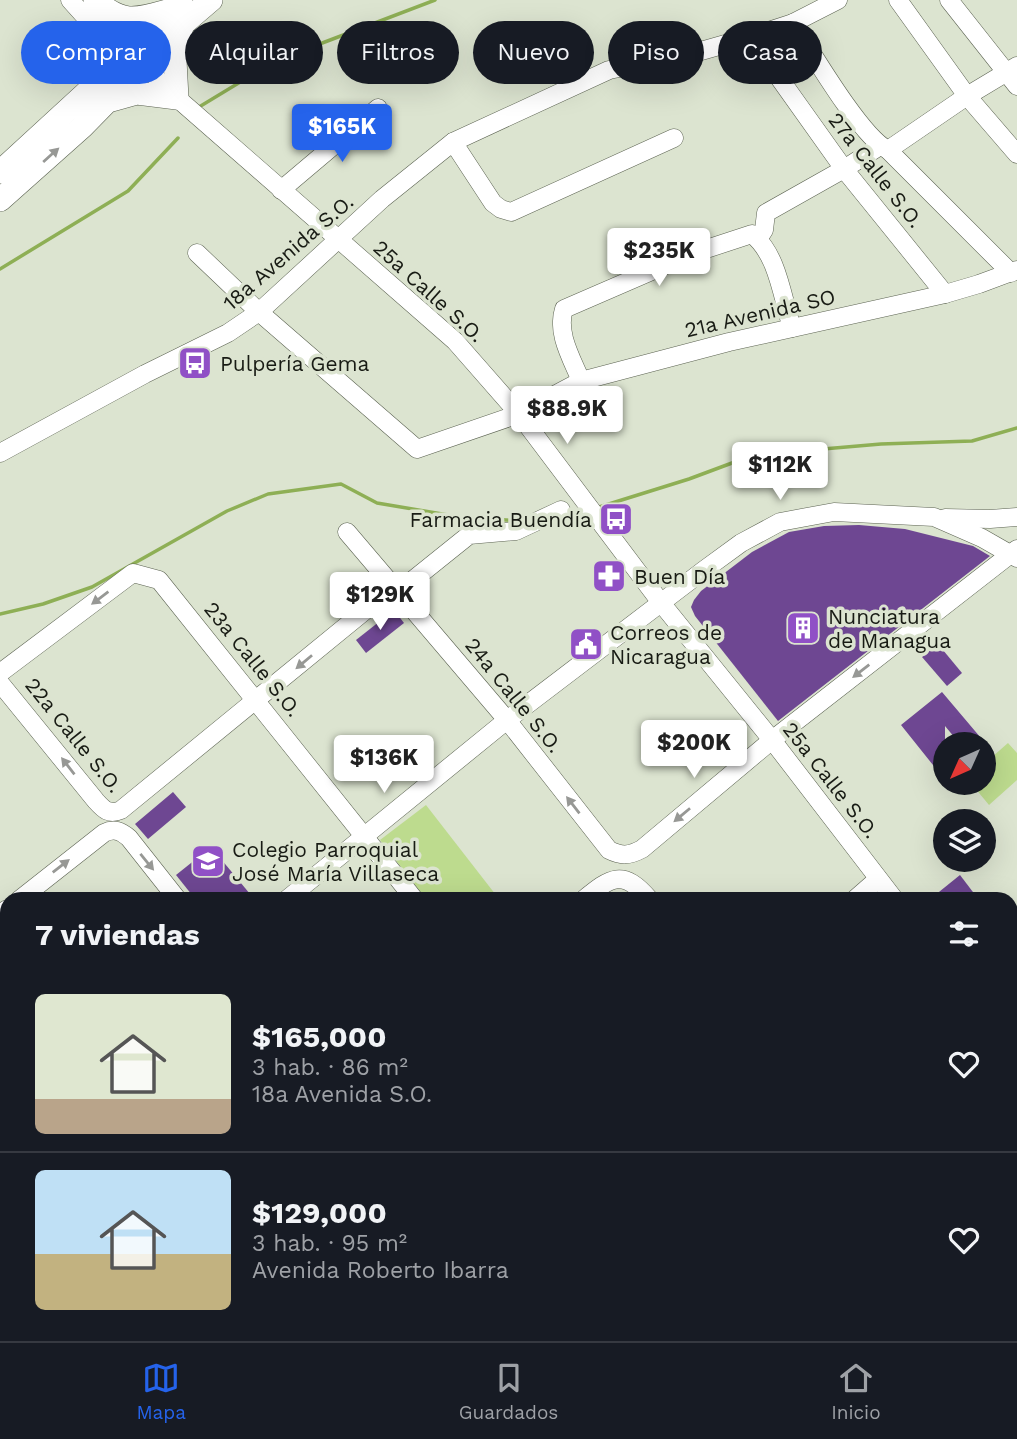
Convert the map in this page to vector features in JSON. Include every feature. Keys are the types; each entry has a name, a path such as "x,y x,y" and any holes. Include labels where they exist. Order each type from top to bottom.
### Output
{"main road":[{"path":"94,0 113,14 127,19 178,11 211,0"},
{"path":"109,101 137,93 177,98 175,60 178,11"},
{"path":"0,172 113,84"},
{"path":"0,200 109,101 123,84"}],"street":[{"name":"25a Calle S.O.","path":"70,0 93,21"},
{"name":"25a Calle S.O.","path":"94,0 109,21"},
{"name":"18a Avenida S.O.","path":"797,21 838,0"},
{"path":"898,0 967,96 1017,154"},
{"path":"758,239 764,230 766,214 884,148 967,96 1013,75 948,0"},
{"name":"18a Avenida S.O.","path":"0,453 145,374 228,333 259,312 382,199 453,142 609,70 718,46"},
{"path":"822,67 852,113 884,148 1014,271"},
{"name":"25a Calle S.O.","path":"161,84 455,341 519,414 662,604 772,740 889,892"},
{"name":"27a Calle S.O.","path":"783,84 844,169 945,293"},
{"path":"281,190 378,108"},
{"path":"453,142 494,203 511,212 674,138"},
{"path":"581,381 559,322 564,309 691,254 742,236 752,234 763,243 771,257 792,328"},
{"path":"197,253 259,312"},
{"name":"21a Avenida SO","path":"259,312 417,449 519,414 581,381 945,293 1014,271"},
{"path":"29,892 104,834 128,805 396,589 469,535 516,531 561,510"},
{"path":"296,892 507,720 741,543 780,522 834,512 990,519 1017,517"},
{"path":"772,740 1015,553 934,517"},
{"name":"24a Calle S.O.","path":"347,532 507,720 609,850 619,855 630,855 642,849 772,740"},
{"name":"23a Calle S.O.","path":"0,673 134,573 159,580 258,700 409,892"},
{"name":"22a Calle S.O.","path":"0,683 172,892"},
{"path":"593,892 605,882 618,878 634,884 642,892"},
{"path":"863,892 878,879"}],"green space":[{"path":"1008,743 1017,753 1017,780 989,805 981,795 996,795 996,754"},
{"path":"426,805 494,892 421,892 380,840"}],"building":[{"name":"Nunciatura de Managua","path":"859,525 905,529 973,546 990,556 778,721 695,616 691,607 701,591 752,552 789,532 824,526"},
{"path":"394,610 404,623 366,653 356,640"},
{"path":"938,644 962,673 947,686 922,657"},
{"path":"942,692 976,732 950,732 945,726 945,732 933,732 933,765 901,725"},
{"path":"173,792 186,807 148,839 135,824"},
{"name":"Colegio Parroquial José María Villaseca","path":"211,847 248,892 190,892 176,875"},
{"path":"960,875 973,892 939,892"}],"waterway":[{"path":"199,107 275,61 435,0"},
{"path":"0,269 128,191 178,138"},
{"path":"596,508 740,460 800,451 881,444 972,441 1017,428"},
{"path":"0,614 43,604 92,587 227,511 268,494 341,484 377,503 460,517 520,521"},
{"path":"562,517 586,512"}],"place":[{"name":"Pulpería Gema","path":"195,363"},
{"name":"Farmacia Buendía","path":"616,519"},
{"name":"Buen Día","path":"609,576"},
{"name":"Nunciatura de Managua","path":"803,628"},
{"name":"Correos de Nicaragua","path":"586,644"},
{"name":"Colegio Parroquial José María Villaseca","path":"208,861"}]}
